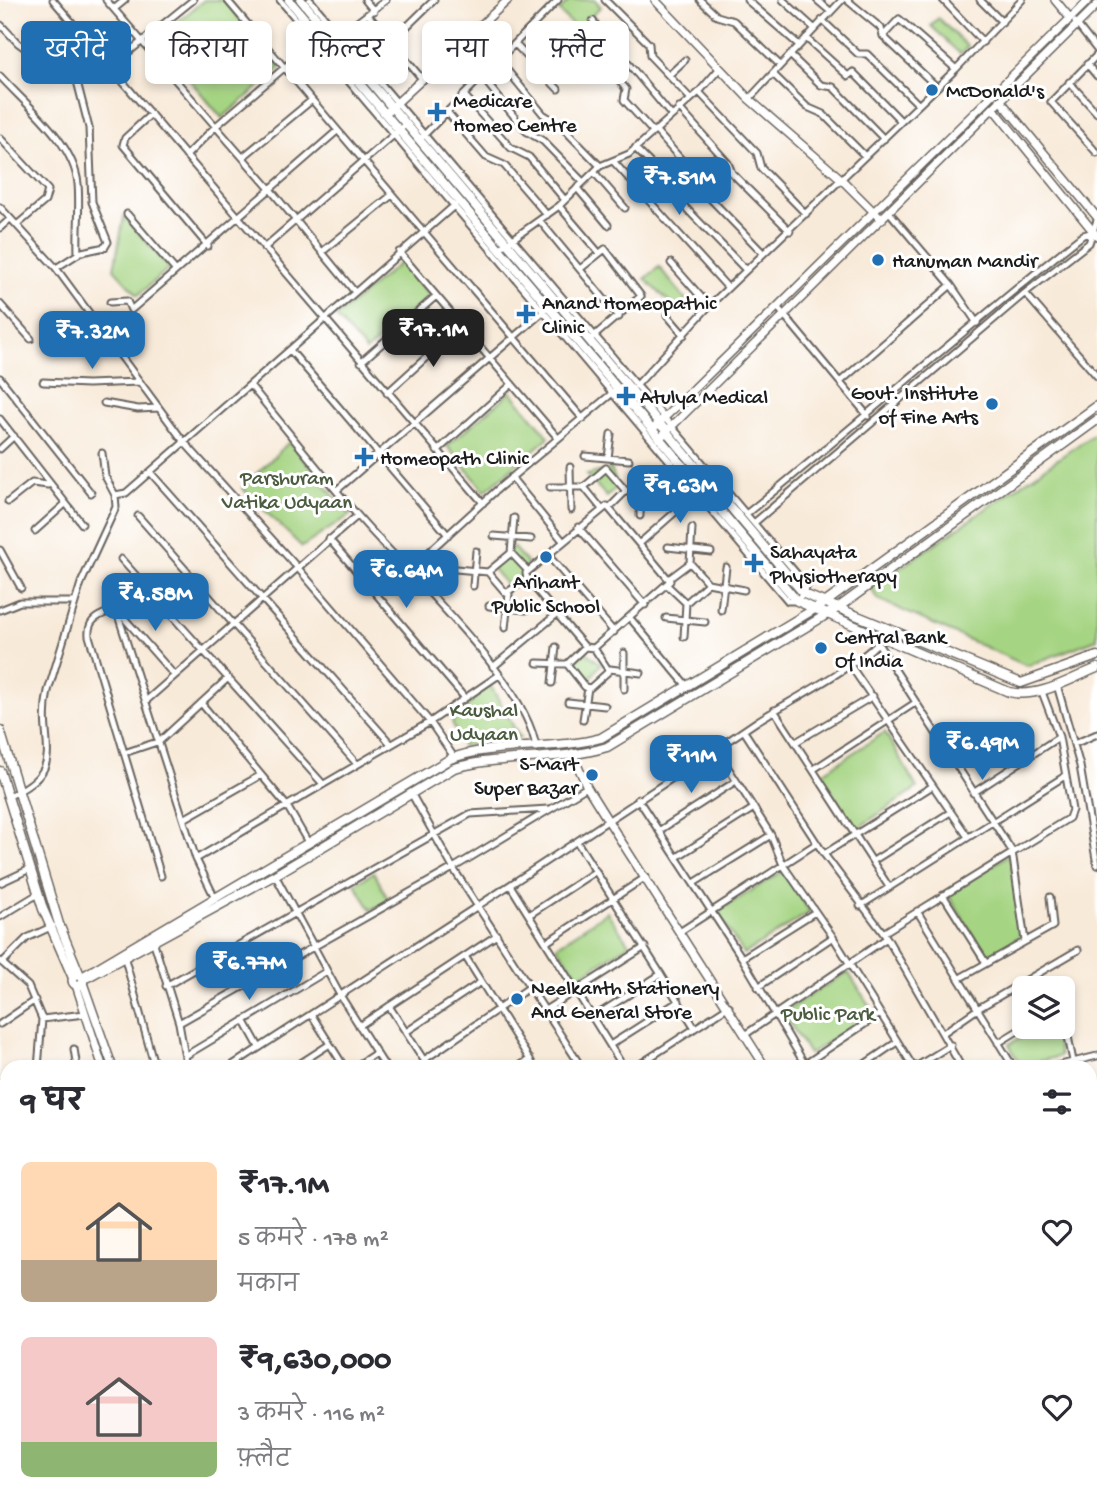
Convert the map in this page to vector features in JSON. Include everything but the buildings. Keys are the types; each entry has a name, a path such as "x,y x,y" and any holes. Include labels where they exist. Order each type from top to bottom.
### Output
{"main road":[{"path":"289,0 305,21"},
{"path":"301,0 321,21"},
{"path":"366,84 391,108"},
{"path":"373,84 391,108 399,130 457,203 506,243 547,308 616,390 659,423"},
{"path":"399,130 421,138 506,243 592,338 801,597 839,607 1021,684 1097,656"},
{"path":"80,979 454,757 601,738 826,602 1097,406"},
{"path":"80,979 125,959 275,875 454,768 474,763 588,753 607,747 839,607 1097,420"},
{"path":"666,432 700,490 814,610 880,641 1022,695 1042,692 1097,668"},
{"path":"0,730 59,924 80,979"},
{"path":"0,771 50,927 80,979"}],"street":[{"path":"53,0 71,21"},
{"path":"106,0 296,219 354,291"},
{"path":"114,9 125,0"},
{"path":"131,48 193,0"},
{"path":"227,0 583,419"},
{"path":"280,0 301,21"},
{"path":"310,0 325,21"},
{"path":"365,0 376,21"},
{"path":"360,21 386,0"},
{"path":"408,25 433,0"},
{"path":"486,21 508,0"},
{"path":"537,21 558,0"},
{"path":"605,0 649,44 650,57 690,98"},
{"path":"655,0 749,99 840,178 882,220"},
{"path":"700,0 717,16 734,21 780,65"},
{"path":"747,0 799,45"},
{"path":"783,0 814,28"},
{"path":"817,0 830,11"},
{"path":"749,99 830,11 844,0 881,28 883,36 937,87"},
{"path":"943,0 983,42"},
{"path":"981,0 1002,22"},
{"path":"633,388 709,306 956,69 1022,0"},
{"path":"1055,0 1097,52 1051,102 1097,153"},
{"path":"659,423 779,309 1088,0"},
{"path":"801,597 807,586 746,514 666,432 1097,5"},
{"path":"883,36 899,19 956,69"},
{"path":"822,20 858,54 867,54 918,104"},
{"path":"1,25 21,45"},
{"path":"512,47 526,32"},
{"path":"806,38 848,76 853,72 901,121"},
{"path":"515,44 558,89"},
{"path":"790,55 821,85 833,88 884,139"},
{"path":"669,75 685,60"},
{"path":"408,63 422,79"},
{"path":"1087,64 1097,76"},
{"path":"629,65 671,116"},
{"path":"506,243 559,206 600,166 635,148 699,92 720,68"},
{"path":"186,156 216,126 284,70"},
{"path":"773,74 807,107 823,114 865,156"},
{"path":"0,76 55,137 75,168 78,183 78,254 56,268"},
{"path":"512,77 543,114 559,124 600,166"},
{"path":"422,81 391,108 421,138 475,84"},
{"path":"1069,82 1097,113"},
{"path":"78,84 89,128 92,202 108,242 105,247 82,252"},
{"path":"123,84 483,503"},
{"path":"264,248 399,130 359,84"},
{"path":"488,84 526,131 543,141 583,182"},
{"path":"622,84 626,89 624,100 702,183 700,188 763,253"},
{"path":"699,92 757,153 761,167 806,214"},
{"path":"464,95 511,148 529,157 565,200"},
{"path":"243,157 312,100"},
{"path":"754,523 1025,293 1089,243 1096,234 1097,219 1000,100"},
{"path":"679,108 728,163 732,173 790,231"},
{"path":"993,108 1096,234"},
{"path":"447,112 486,157 504,165 547,215"},
{"path":"151,114 125,138 124,145 208,246"},
{"path":"110,302 127,301 131,310 208,246 337,131"},
{"path":"0,138 48,190 45,201 17,225"},
{"path":"635,148 683,196 683,205 746,271"},
{"path":"613,161 728,288"},
{"path":"594,172 625,208"},
{"path":"577,188 608,225"},
{"path":"322,252 392,195"},
{"path":"115,495 126,493 457,203 547,308 337,490"},
{"path":"559,206 599,253"},
{"path":"0,207 56,268 184,442 297,566 430,722 454,757"},
{"path":"890,212 951,285 977,323"},
{"path":"127,214 176,271"},
{"path":"0,228 10,219"},
{"path":"540,221 620,317"},
{"path":"746,514 868,416 1083,235 1096,234"},
{"path":"580,269 605,249 641,296 620,317 592,338"},
{"path":"399,252 558,438"},
{"path":"671,263 709,306"},
{"path":"840,382 951,285"},
{"path":"1025,293 1097,376"},
{"path":"361,362 436,296"},
{"path":"0,305 31,339"},
{"path":"779,309 868,416"},
{"path":"667,315 684,335"},
{"path":"387,393 462,325"},
{"path":"290,350 448,535"},
{"path":"0,377 91,494"},
{"path":"43,382 139,382"},
{"path":"437,451 512,384"},
{"path":"250,385 357,516 493,667 528,718 536,748"},
{"path":"408,571 511,477 616,390 700,490 640,543"},
{"path":"104,403 138,409 159,408"},
{"path":"0,419 48,485 82,524"},
{"path":"550,487 584,487 607,468 611,434"},
{"path":"0,449 14,436"},
{"path":"7,797 20,792 40,778 47,765 44,708 81,583 116,507 115,495 105,476 102,453"},
{"path":"586,456 629,460"},
{"path":"570,467 571,510"},
{"path":"607,468 626,491 660,498"},
{"path":"150,472 263,596 391,744"},
{"path":"511,477 563,541"},
{"path":"640,516 641,477"},
{"path":"8,502 32,483 48,485"},
{"path":"584,487 601,508"},
{"path":"505,628 509,594 527,579 528,571 601,508 609,508 626,491"},
{"path":"35,531 64,505"},
{"path":"609,508 686,603 684,637"},
{"path":"138,516 357,764"},
{"path":"147,700 357,516"},
{"path":"488,572 511,553 514,519"},
{"path":"579,527 645,605"},
{"path":"527,579 585,647 594,648 690,563 692,528"},
{"path":"494,536 531,539"},
{"path":"329,540 464,697"},
{"path":"668,547 711,552"},
{"path":"0,550 20,588"},
{"path":"473,586 476,551"},
{"path":"511,553 528,571"},
{"path":"547,554 614,632"},
{"path":"121,559 323,784"},
{"path":"690,563 708,583 744,590"},
{"path":"721,610 726,567"},
{"path":"456,569 488,572 509,594"},
{"path":"686,603 708,583"},
{"path":"0,610 33,601 75,602"},
{"path":"489,606 526,610"},
{"path":"116,609 174,675"},
{"path":"116,609 196,859 215,898"},
{"path":"116,609 95,617 88,631 161,876"},
{"path":"493,667 557,614"},
{"path":"630,618 687,687"},
{"path":"666,618 705,622"},
{"path":"240,1060 577,842 774,710 850,665 880,641 915,703 1012,851 1025,941"},
{"path":"552,683 556,647"},
{"path":"537,663 567,664 585,647"},
{"path":"594,648 610,668 641,673"},
{"path":"624,653 624,689"},
{"path":"567,664 587,688"},
{"path":"850,665 873,696 886,722 968,837"},
{"path":"583,720 587,688 610,668"},
{"path":"196,859 430,722 499,675"},
{"path":"124,753 160,741 227,679"},
{"path":"1056,685 1074,744 1097,866"},
{"path":"746,1034 850,965 916,911 1069,818 1072,810 1059,737 1042,692"},
{"path":"796,742 873,696"},
{"path":"568,702 605,706"},
{"path":"201,703 287,806 309,844"},
{"path":"814,769 915,703"},
{"path":"774,710 889,887"},
{"path":"744,731 824,854 860,906 885,936 958,1060"},
{"path":"1074,744 1097,734"},
{"path":"973,793 1059,737"},
{"path":"716,749 771,835 783,865 833,937 909,1060"},
{"path":"572,753 587,787 607,820 681,931 761,1060"},
{"path":"184,819 261,775"},
{"path":"860,906 1065,776"},
{"path":"660,830 736,780"},
{"path":"179,1023 453,868 587,787"},
{"path":"824,854 931,787"},
{"path":"411,793 453,868 577,1060"},
{"path":"638,799 742,958 802,1060"},
{"path":"677,857 754,808"},
{"path":"166,985 470,814 551,809"},
{"path":"873,861 949,813"},
{"path":"694,883 771,835"},
{"path":"577,842 695,1028"},
{"path":"681,931 817,843"},
{"path":"0,883 30,869"},
{"path":"529,915 596,871"},
{"path":"275,875 340,995 381,1060"},
{"path":"547,942 646,877"},
{"path":"510,885 619,1060"},
{"path":"0,918 38,894"},
{"path":"943,895 986,963"},
{"path":"960,978 1053,926 1050,897"},
{"path":"916,911 979,1008 1009,1060"},
{"path":"742,958 815,912"},
{"path":"39,1060 42,1019 35,1000 21,976 1,963 27,939 59,924"},
{"path":"359,1026 497,935"},
{"path":"758,987 833,937"},
{"path":"154,943 179,1023 186,1060"},
{"path":"545,1010 645,947"},
{"path":"943,1033 979,1008 1078,950"},
{"path":"465,956 530,1059"},
{"path":"125,959 153,1060"},
{"path":"185,1056 327,971"},
{"path":"592,1018 661,974"},
{"path":"80,979 85,1014 100,1060"},
{"path":"80,979 110,1060"},
{"path":"406,1032 481,982"},
{"path":"389,1006 424,1060 530,987"},
{"path":"0,1024 35,1000"},
{"path":"610,1045 678,1001"},
{"path":"646,1060 729,1006"},
{"path":"42,1019 85,1014"},
{"path":"311,1014 340,1060"},
{"path":"815,1060 880,1014"},
{"path":"244,1020 259,1047"},
{"path":"998,1043 1012,1034"},
{"path":"1069,1039 1073,1060"},
{"path":"871,1060 897,1042"},
{"path":"305,1060 330,1044"},
{"path":"927,1060 951,1045"},
{"path":"74,1049 75,1060"},
{"path":"364,1060 376,1052"},
{"path":"1078,1060 1097,1056"}],"green space":[{"path":"204,0 224,0 242,21 179,21"},
{"path":"570,0 595,0 601,7 586,21 568,21 559,11"},
{"path":"938,18 968,47 960,54 931,26"},
{"path":"272,57 281,68 272,76"},
{"path":"193,84 262,84 222,118"},
{"path":"124,216 169,268 138,295 114,269"},
{"path":"401,262 430,296 366,351 336,317"},
{"path":"659,267 687,301 678,310 645,279"},
{"path":"511,392 549,437 485,491 447,446"},
{"path":"1097,432 1097,639 1027,666 877,599 871,588"},
{"name":"Parshuram Vatika Udyaan","path":"289,442 350,515 302,547 242,488"},
{"path":"611,469 618,486 607,497 587,475"},
{"path":"513,547 528,564 523,569 526,573 507,586 489,564"},
{"path":"585,651 601,664 589,680 573,664"},
{"name":"Kaushal Udyaan","path":"489,683 520,738 462,746 452,722"},
{"path":"885,732 917,788 855,830 821,774"},
{"path":"1010,854 1022,935 988,958 948,895"},
{"path":"783,871 810,912 744,954 717,912"},
{"path":"374,872 389,901 371,910 355,884"},
{"path":"607,912 629,944 579,977 557,946"},
{"name":"Public Park","path":"848,972 874,1013 809,1054 783,1012"},
{"path":"1019,1039 1056,1039 1060,1056 1044,1060 1018,1060 1009,1044"}],"place":[{"name":"McDonald's","path":"932,90"},
{"name":"Medicare Homeo Centre","path":"437,112"},
{"name":"Hanuman Mandir","path":"878,260"},
{"name":"Anand Homeopathic Clinic","path":"526,314"},
{"name":"Atulya Medical","path":"626,396"},
{"name":"Govt. Institute of Fine Arts","path":"992,404"},
{"name":"Homeopath Clinic","path":"364,457"},
{"name":"Arihant Public School","path":"546,557"},
{"name":"Sahayata Physiotherapy","path":"754,563"},
{"name":"Central Bank Of India","path":"821,648"},
{"name":"S-Mart Super Bazar","path":"592,775"},
{"name":"Neelkanth Stationery And General Store","path":"517,999"}]}
